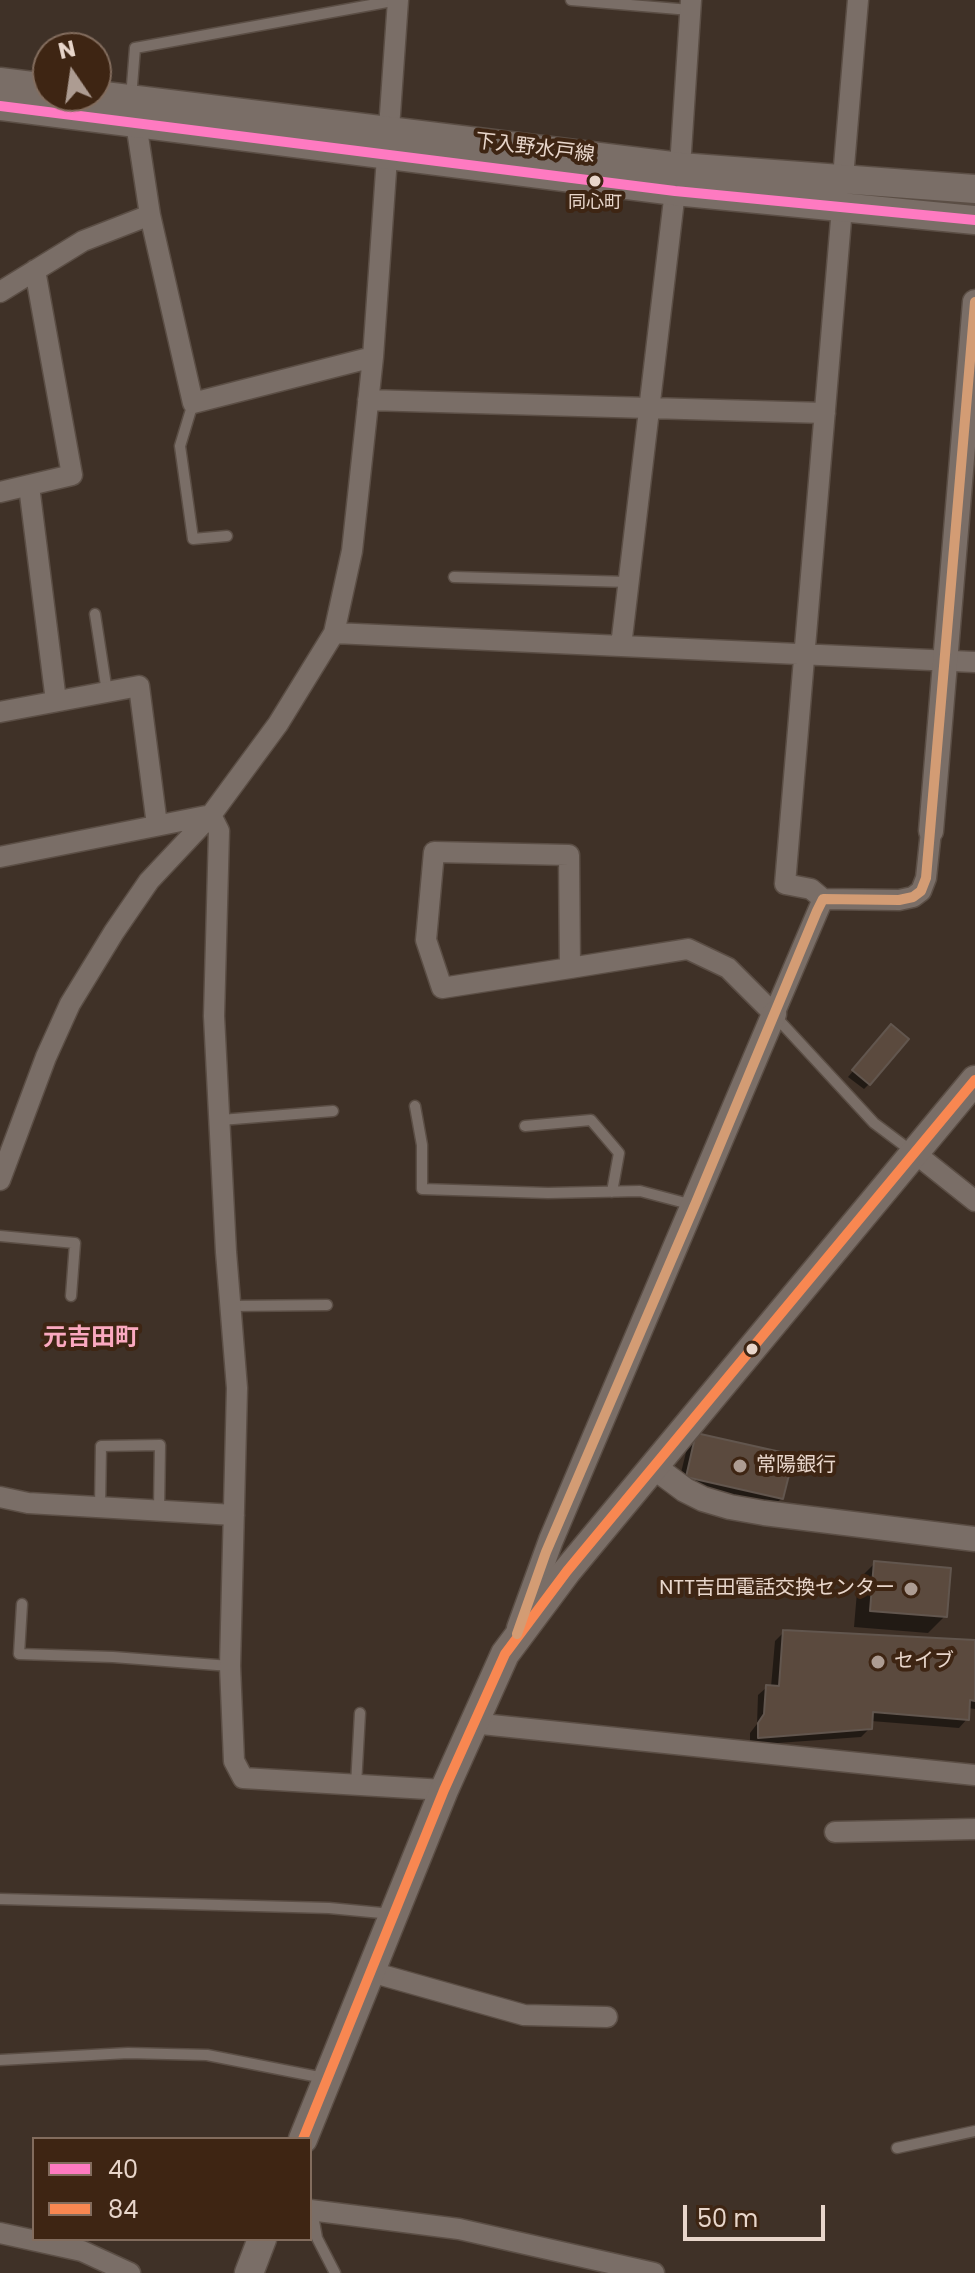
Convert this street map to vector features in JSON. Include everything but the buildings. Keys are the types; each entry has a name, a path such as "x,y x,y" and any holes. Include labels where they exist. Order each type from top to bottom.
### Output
{"main road":[{"path":"0,82 32,86"},
{"name":"下入野水戸線","path":"112,102 133,111"},
{"name":"下入野水戸線","path":"0,106 133,111 677,179 842,208 975,220"},
{"name":"下入野水戸線","path":"677,179 843,178 975,189"},
{"path":"304,2137 472,1723 495,1672 517,1634 975,1080"},
{"path":"249,2273 261,2241"}],"street":[{"path":"0,1180 46,1057 70,1004 149,881 211,815 278,724 334,633 352,551 373,357 398,0"},
{"path":"843,178 858,0"},
{"path":"621,646 677,179 690,5"},
{"path":"133,111 150,215 193,403 373,357"},
{"path":"842,208 785,884 811,889 823,899 899,900 913,897 921,891 926,878 975,302"},
{"path":"0,292 83,241 150,215"},
{"path":"0,492 72,475 35,270"},
{"path":"368,400 825,413"},
{"path":"29,486 56,701"},
{"path":"334,633 975,662"},
{"path":"0,712 139,686 157,825"},
{"path":"0,857 211,815"},
{"path":"211,815 219,831 214,1016 237,1388 230,1666 234,1761 243,1778 444,1790"},
{"path":"570,968 569,855 434,852 426,940 442,988 570,968 688,949 728,968 774,1014"},
{"path":"517,1634 546,1552 823,899"},
{"path":"916,1154 974,1197"},
{"path":"654,1467 685,1490 730,1507 975,1539"},
{"path":"0,1497 28,1503 234,1515"},
{"path":"472,1723 975,1775"},
{"path":"835,1832 975,1829"},
{"path":"371,1972 524,2015 607,2017"},
{"path":"312,2210 459,2229 654,2273"},
{"path":"0,2233 32,2240"},
{"path":"36,2241 82,2251 130,2273"}],"lane":[{"path":"133,111 135,48 398,0"},
{"path":"571,0 690,5"},
{"path":"193,403 180,446 193,539 227,536"},
{"path":"454,577 629,582"},
{"path":"95,614 107,692"},
{"path":"774,1014 874,1123 916,1154"},
{"path":"415,1106 422,1145 422,1189 548,1193 640,1191 695,1205"},
{"path":"221,1120 333,1111"},
{"path":"525,1126 591,1120 619,1153 612,1192"},
{"path":"0,1236 75,1243 71,1296"},
{"path":"231,1306 327,1305"},
{"path":"100,1507 101,1446 160,1445 159,1510"},
{"path":"22,1604 19,1654 230,1666"},
{"path":"356,1785 360,1713"},
{"path":"0,1899 329,1908 394,1914"},
{"path":"0,2060 128,2053 207,2055 328,2079"},
{"path":"897,2148 975,2131"},
{"path":"312,2215 317,2238 335,2273"}],"transit line":[{"name":"40","path":"0,106 675,191 975,220"},
{"path":"517,1634 546,1552 823,899 899,900 913,897 921,891 926,878 975,302"},
{"name":"84","path":"304,2137 444,1790 505,1654 567,1571 975,1080"}],"place":[{"name":"同心町","path":"595,181"},
{"name":"常陽銀行","path":"740,1466"},
{"name":"NTT吉田電話交換センター","path":"911,1589"},
{"name":"セイブ","path":"878,1662"}],"district":[{"name":"元吉田町","path":"91,1339"}]}
